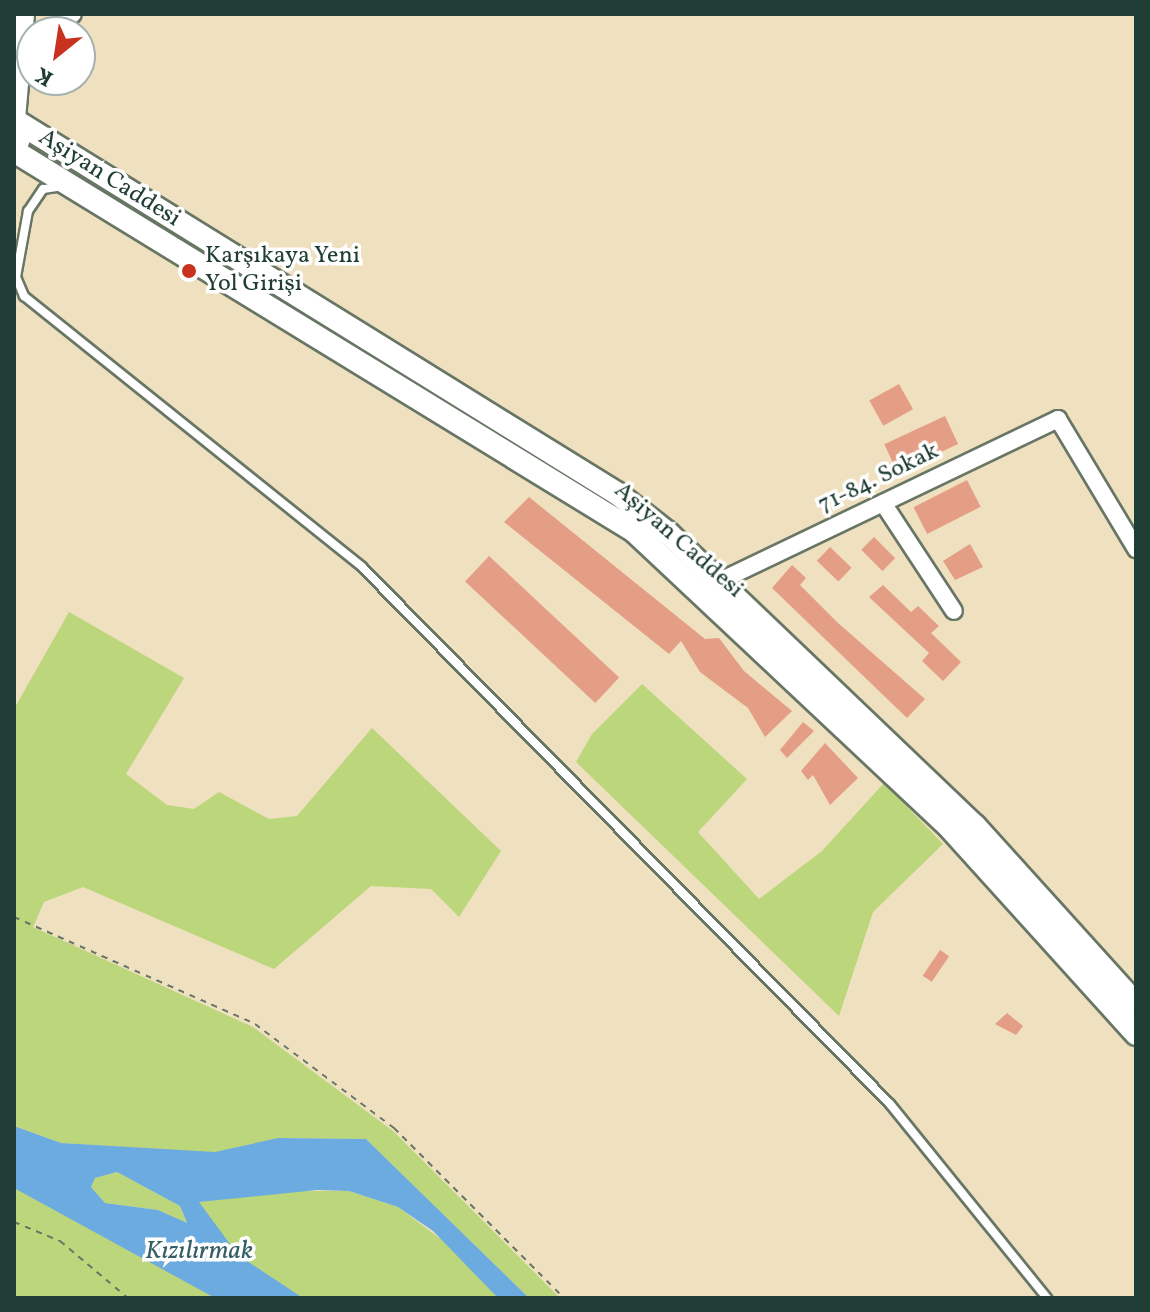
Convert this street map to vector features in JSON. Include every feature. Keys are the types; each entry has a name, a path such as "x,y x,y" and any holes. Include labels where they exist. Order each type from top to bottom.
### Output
{"street":[{"path":"14,151 21,134 15,120 19,96"},
{"name":"Aşiyan Caddesi","path":"15,120 618,494 720,581 975,826 1136,1004"},
{"name":"Aşiyan Caddesi","path":"14,151 634,531 951,829 1136,1034"},
{"name":"71-84. Sokak","path":"720,581 1058,419 1136,549"},
{"path":"883,503 954,611"}],"lane":[{"path":"67,185 43,189 28,211 16,277 24,296 362,567 890,1104 1047,1298"}],"path":[{"path":"14,917 255,1024 394,1128 564,1298"},
{"path":"14,1222 60,1241 128,1298"}],"green space":[{"path":"69,612 184,678 126,774 167,805 194,809 219,792 269,819 297,816 372,728 501,851 459,917 431,889 371,886 274,969 83,887 44,902 33,927 253,1027 393,1131 560,1298 529,1298 366,1139 278,1138 215,1153 61,1143 14,1126 14,709"},
{"path":"642,684 747,779 698,832 759,899 822,851 884,783 943,844 873,912 839,1016 576,762 592,734"},
{"path":"117,1172 180,1206 187,1224 158,1210 105,1203 91,1187 95,1178"},
{"path":"14,1188 80,1220 215,1298 14,1298"},
{"path":"295,1191 349,1191 398,1207 450,1246 498,1298 303,1298 237,1255 198,1202"}],"water":[{"name":"Kızılırmak","path":"14,1126 61,1143 215,1152 278,1138 366,1139 529,1298 498,1298 433,1231 398,1207 349,1191 317,1190 199,1202 238,1255 303,1298 215,1298 14,1188","holes":["117,1172 180,1206 187,1223 158,1210 105,1203 91,1187 95,1178"]}],"building":[{"path":"899,384 913,409 883,426 869,400"},
{"path":"945,416 958,444 897,472 884,444"},
{"path":"967,480 981,507 927,534 914,507"},
{"path":"529,497 705,639 719,638 744,671 792,711 765,737 748,708 700,672 681,641 669,654 504,522"},
{"path":"874,537 895,558 882,571 861,550"},
{"path":"970,544 983,567 955,580 943,561"},
{"path":"830,547 852,568 838,582 817,561"},
{"path":"489,556 619,677 595,703 465,582"},
{"path":"792,565 806,578 800,585 838,623 925,699 907,718 772,588"},
{"path":"883,585 911,612 918,606 939,626 931,633 961,662 943,681 922,661 929,653 869,597"},
{"path":"803,722 814,731 787,758 780,750"},
{"path":"825,743 858,778 830,805 813,775 808,780 801,771"},
{"path":"940,950 949,956 932,982 923,976"},
{"path":"1007,1013 1023,1026 1016,1035 995,1024"}],"place":[{"name":"Karşıkaya Yeni Yol Girişi","path":"189,271"}]}
